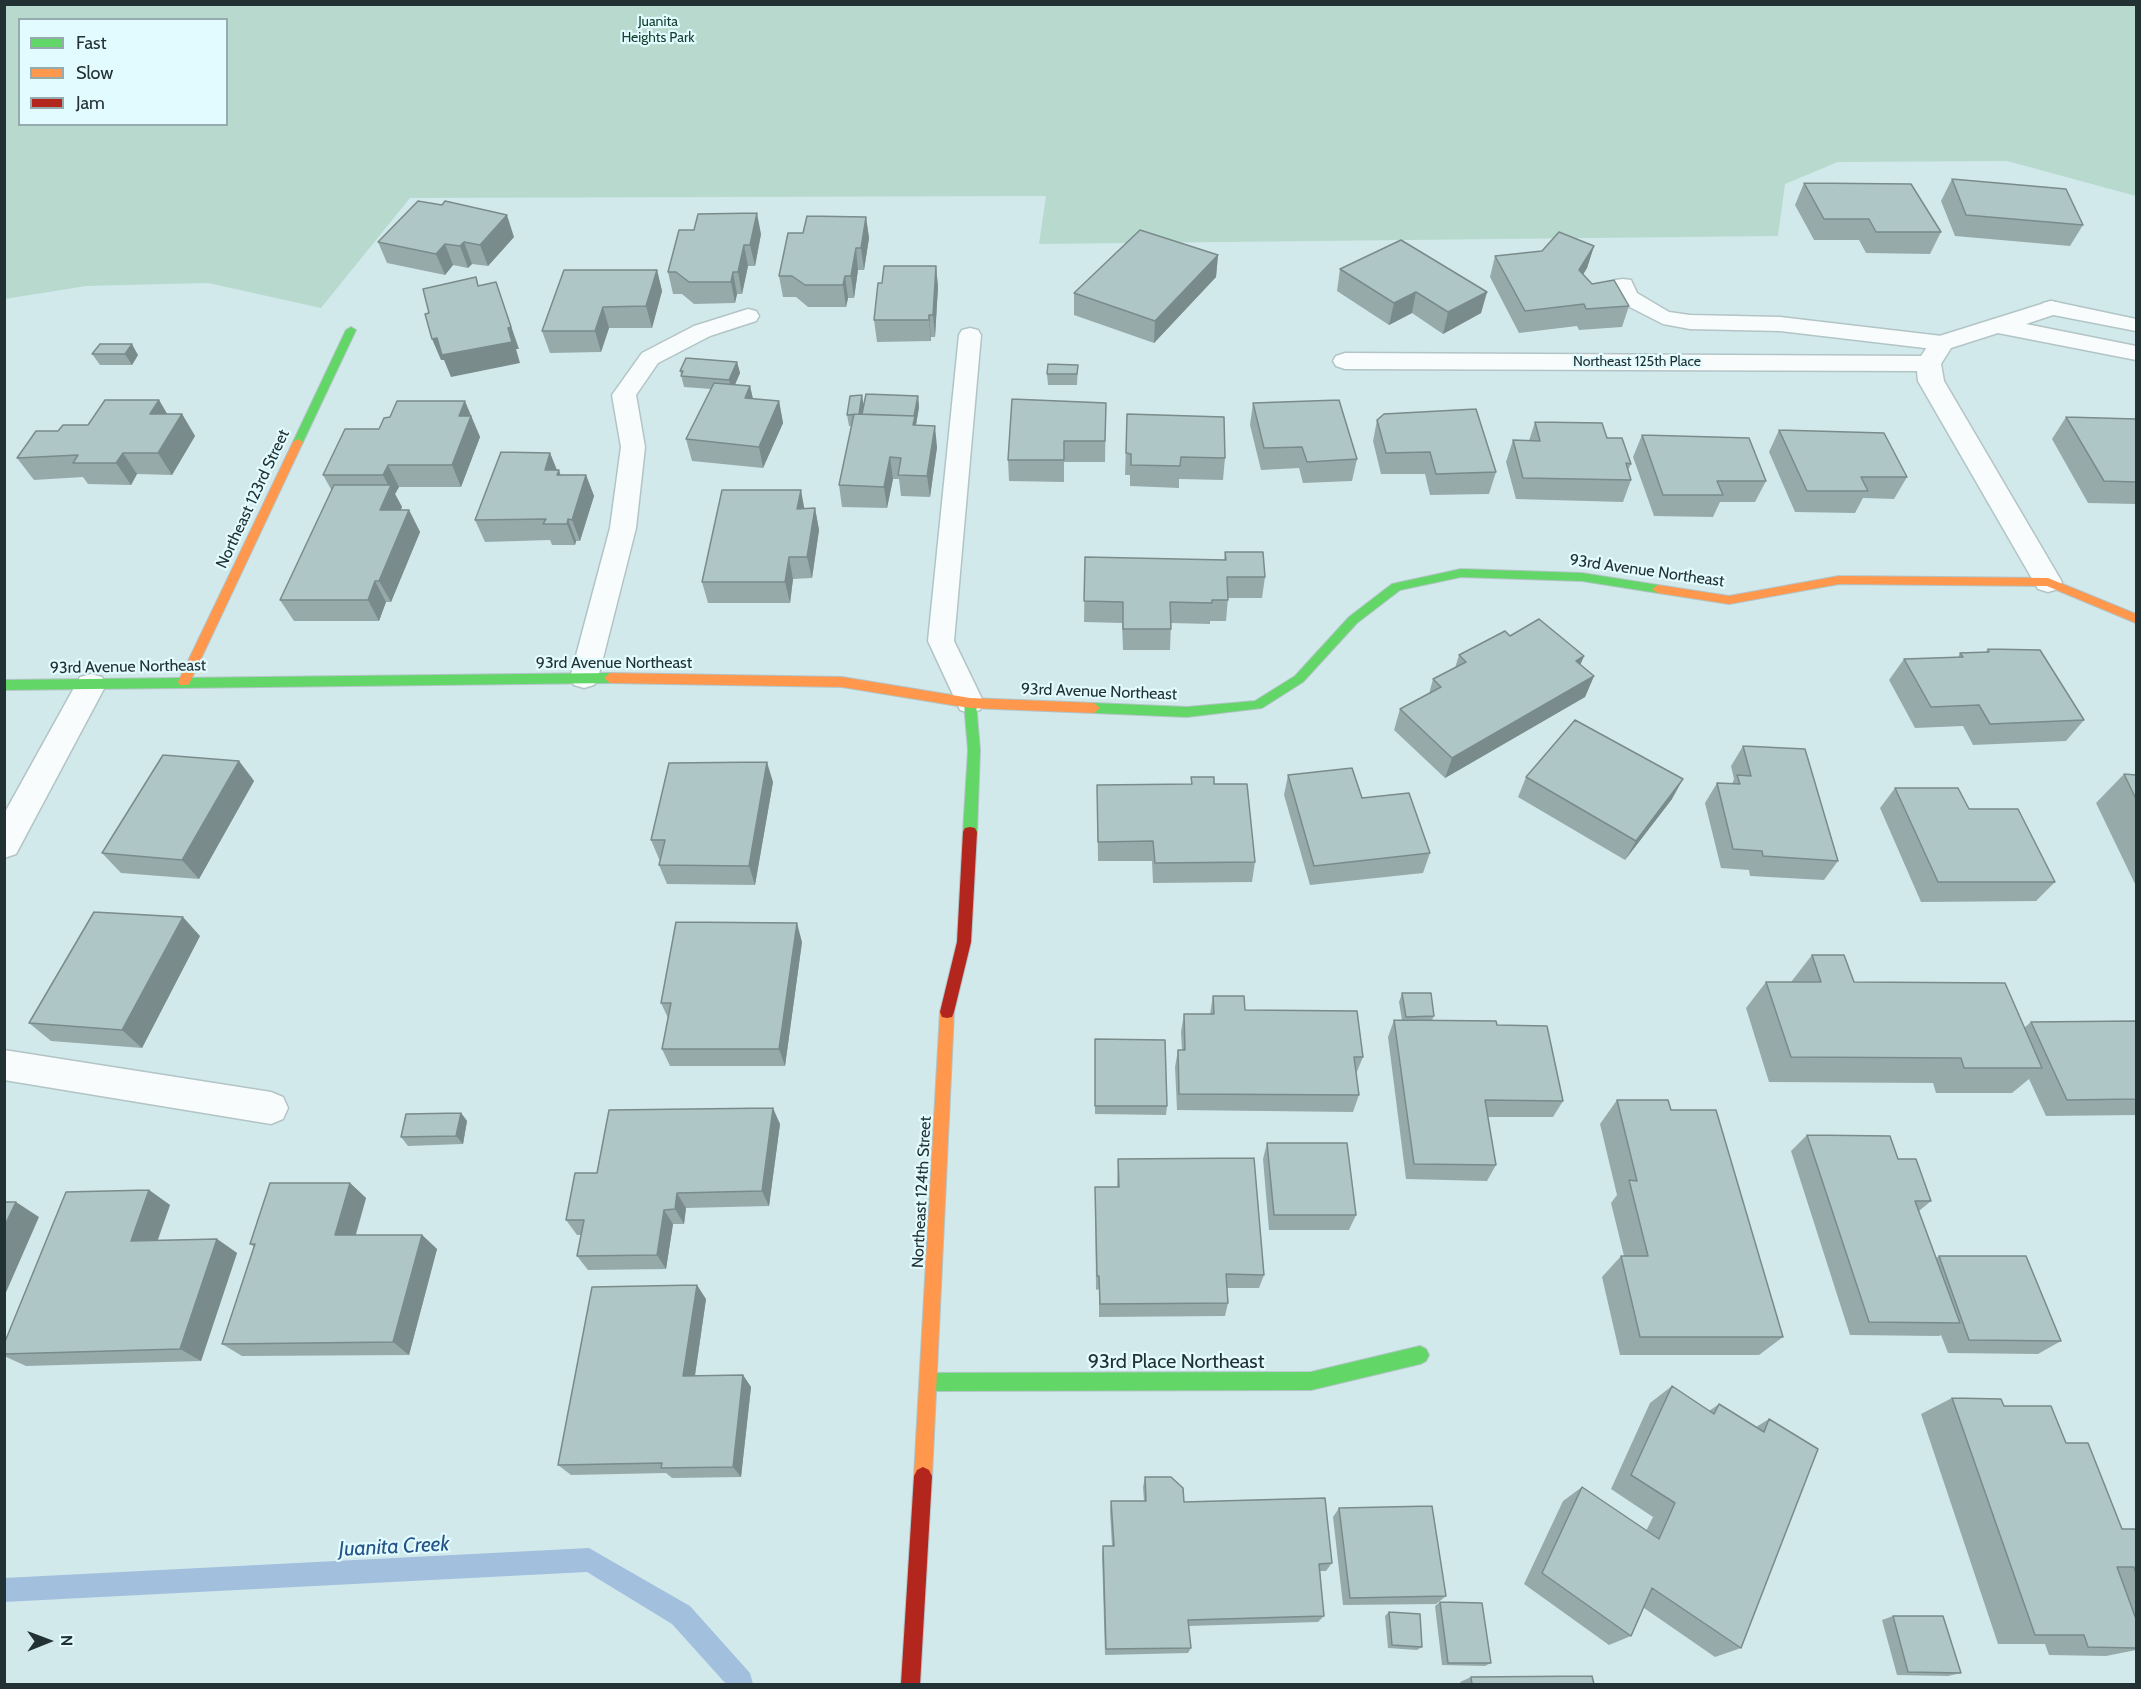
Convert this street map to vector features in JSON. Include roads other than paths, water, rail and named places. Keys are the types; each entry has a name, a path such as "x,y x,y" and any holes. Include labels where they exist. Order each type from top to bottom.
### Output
{"street":[{"name":"Northeast 125th Place","path":"1345,361 1935,353 1997,325 2051,308"},
{"name":"Northeast 125th Place","path":"1997,325 2136,353"},
{"name":"Northeast 123rd Street","path":"184,682 351,330"},
{"path":"1935,353 1931,381 2048,582"},
{"name":"93rd Avenue Northeast","path":"4,685 584,678 842,682 970,703 1187,712 1258,705 1299,679 1353,620 1396,587 1461,573 1582,577 1729,600 1839,580 2048,582 2136,618"},
{"path":"4,845 91,685"},
{"name":"Northeast 124th Street","path":"910,1684 929,1382 947,1012 964,942 974,750 970,703"},
{"name":"93rd Place Northeast","path":"929,1382 1311,1381 1420,1356"}],"lane":[{"path":"1623,285 1628,297 1663,317 1690,322 1780,324 1935,353"},
{"path":"2051,308 2136,325"},
{"path":"584,678 622,528 633,447 624,395 650,358 702,331 748,315"},
{"path":"970,335 941,640 970,703"},
{"path":"4,1065 271,1108"}],"waterway":[{"name":"Juanita Creek","path":"4,1590 589,1560 681,1615 741,1682"}],"park label":[{"name":"Juanita Heights Park","path":"658,30"}]}
